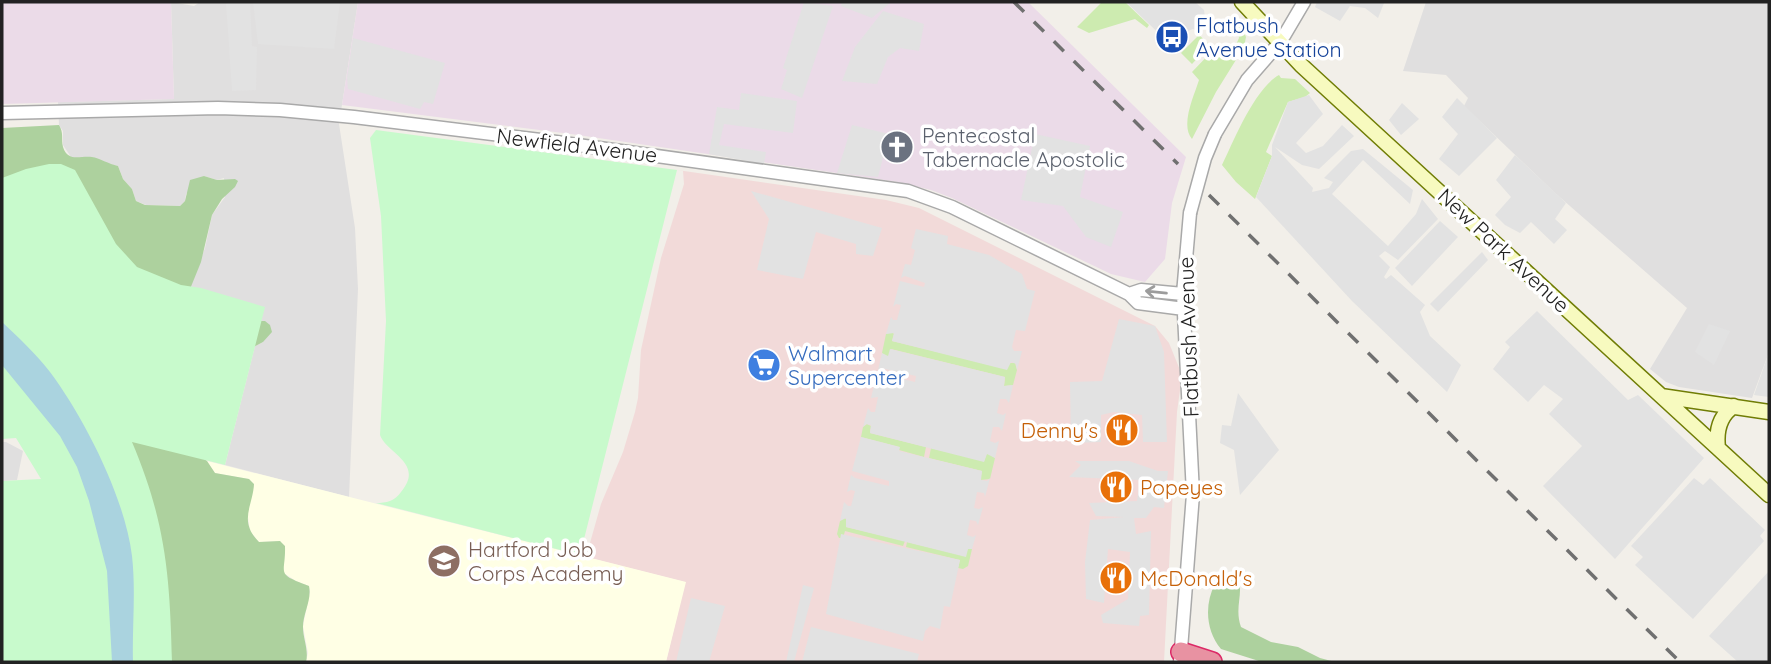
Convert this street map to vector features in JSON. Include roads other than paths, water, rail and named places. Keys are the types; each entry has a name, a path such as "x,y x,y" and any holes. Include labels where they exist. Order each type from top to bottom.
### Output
{"highway":[{"path":"1180,657 1212,662"}],"main road":[{"name":"New Park Avenue","path":"1242,2 1301,65 1769,495"},
{"path":"1661,396 1769,412"},
{"path":"1718,448 1721,421 1734,406"}],"street":[{"name":"Flatbush Avenue","path":"1180,657 1193,494 1183,294 1190,213 1205,158 1215,134 1247,80 1281,41 1304,2"},
{"name":"Newfield Avenue","path":"2,113 218,108 280,110 445,128 891,188 944,203 1129,293 1138,303 1184,309"},
{"name":"Newfield Avenue","path":"1129,293 1141,290 1183,294"}],"water":[{"path":"2,322 39,359 63,391 77,412 112,485 128,533 132,556 133,662 112,662 107,571 89,501 77,467 60,436 2,365"}],"railway":[{"path":"1014,2 1178,164"},
{"path":"1209,195 1680,662"}],"place":[{"name":"Flatbush Avenue Station","path":"1172,37"},
{"name":"Pentecostal Tabernacle Apostolic","path":"897,147"},
{"name":"Walmart Supercenter","path":"764,365"},
{"name":"Denny's","path":"1122,430"},
{"name":"Popeyes","path":"1116,487"},
{"name":"Hartford Job Corps Academy","path":"444,561"},
{"name":"McDonald's","path":"1116,578"}]}
